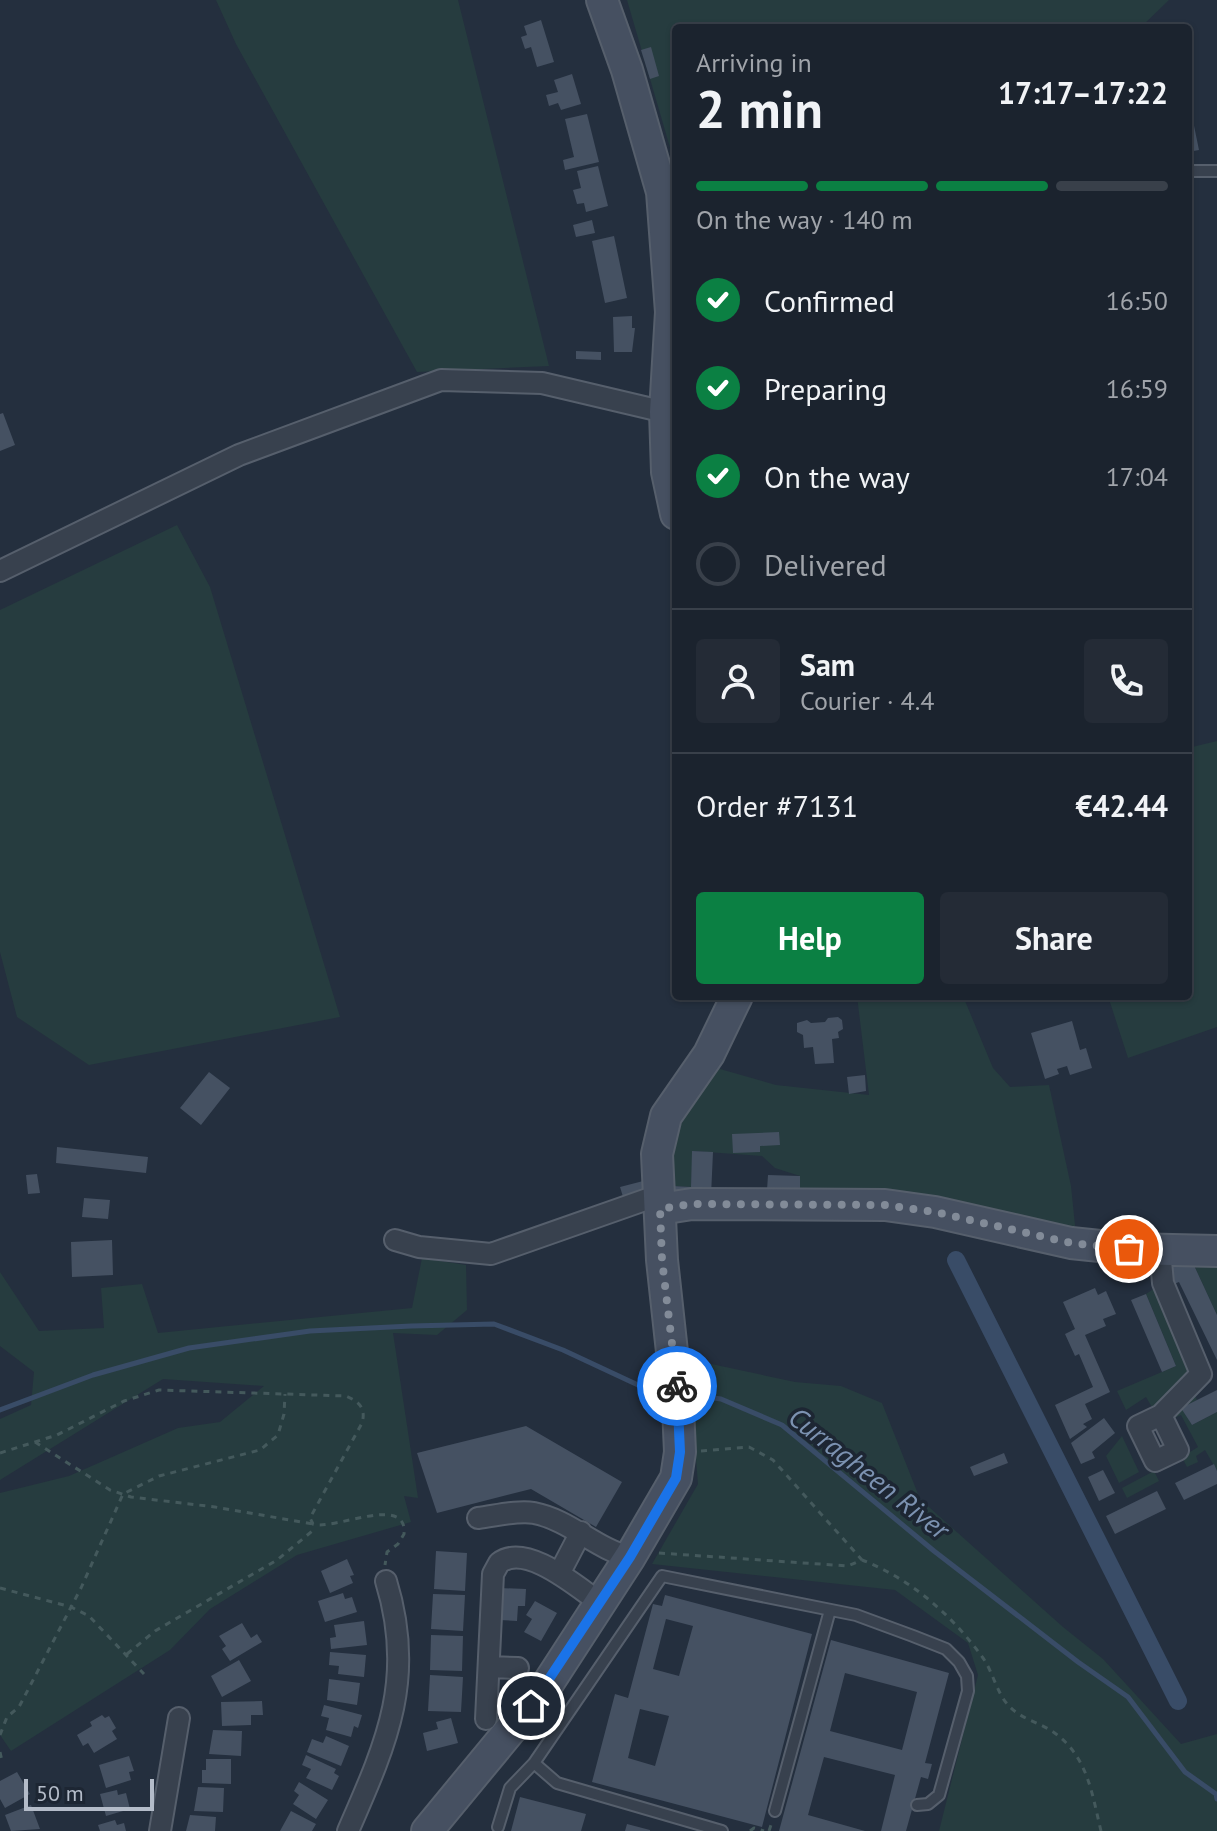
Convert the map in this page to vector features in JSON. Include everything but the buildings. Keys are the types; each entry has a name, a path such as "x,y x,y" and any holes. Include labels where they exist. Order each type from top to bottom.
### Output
{"main road":[{"path":"602,0 627,70 662,192 671,312 665,412 667,472 672,495"},
{"path":"427,1831 563,1691 599,1602 676,1478 680,1452 677,1392 662,1260 657,1154 666,1116 709,1054 735,1000"},
{"path":"659,1202 885,1205 935,1212 1071,1243 1217,1251"}],"street":[{"path":"0,571 239,455 441,380 542,383 665,412"},
{"path":"395,1240 419,1247 491,1254 659,1202"},
{"path":"1160,1250 1163,1283 1201,1374 1161,1415"},
{"path":"478,1518 534,1513 581,1532 612,1553 631,1554"},
{"path":"559,1574 581,1532"},
{"path":"486,1719 493,1574 499,1563 506,1558 539,1562 599,1602"},
{"path":"348,1831 385,1743 397,1690 398,1629 386,1581"},
{"path":"489,1667 518,1668"},
{"path":"160,1831 179,1718"}],"lane":[{"path":"1192,171 1217,171"},
{"path":"498,1827 510,1788 534,1763 563,1691 662,1576 856,1615 946,1649 967,1676 968,1691 939,1795 928,1804 917,1805"},
{"path":"775,1811 830,1610"},
{"path":"534,1763 557,1783 722,1831"}],"path":[{"path":"0,1453 69,1430 124,1401 159,1390 346,1396 355,1400 364,1414 362,1423 310,1518 315,1525"},
{"path":"0,1735 7,1717 19,1707 71,1607 123,1494 159,1476 260,1450 278,1435 285,1394"},
{"path":"35,1442 110,1490 123,1494 315,1525 381,1514 397,1516 405,1529 398,1544 387,1552 386,1581"},
{"path":"680,1452 749,1447 773,1460 862,1560 884,1568 917,1588 960,1630 984,1660 1008,1705 1030,1721 1055,1733 1077,1753 1086,1771 1101,1831"},
{"path":"127,1654 155,1631 277,1560 315,1525"},
{"path":"631,1554 848,1566 862,1560"},
{"path":"0,1588 71,1607 89,1616 144,1674"},
{"path":"0,1752 2,1761"},
{"path":"750,1831 754,1828 764,1831"}],"green space":[{"path":"216,0 458,0 549,366 417,372 236,44"},
{"path":"627,0 1169,0 1144,24 672,24 672,154"},
{"path":"177,525 210,587 340,1017 89,1065 17,1017 0,952 0,610"},
{"path":"1217,741 1217,1027 1128,1058 1109,1000 1192,1000 1192,747"},
{"path":"857,1000 965,1000 993,1068 1010,1087 1049,1085 1071,1186 1076,1235 800,1191 800,1176 775,1168 762,1156 693,1151 691,1187 672,1186 674,1137 713,1067 776,1085 869,1095"},
{"path":"422,1258 466,1265 467,1310 437,1335 393,1333 418,1498 404,1496 411,1522 297,1555 210,1609 170,1650 11,1751 0,1735 0,1493 69,1476 178,1428 220,1422 264,1386 163,1379 0,1480 0,1419 31,1405 34,1372 0,1346 0,1272 39,1331 104,1328 101,1288 142,1284 158,1333 412,1308"},
{"path":"1192,1261 1217,1261 1217,1315"},
{"path":"1155,1288 1189,1362 1187,1373 1153,1409 1146,1397 1126,1410 1117,1391 1176,1366 1146,1294"},
{"path":"688,1359 795,1382 841,1386 882,1403 920,1499 1103,1659 1181,1744 1217,1734 1217,1831 939,1831 978,1675 968,1643 895,1590 652,1564 698,1484"},
{"path":"1195,1396 1197,1400 1182,1408 1192,1425 1217,1412 1217,1471 1205,1450 1196,1456 1198,1462 1187,1467 1182,1457 1198,1447 1181,1415 1170,1420 1178,1404"},
{"path":"1122,1436 1139,1472 1119,1483 1106,1456"},
{"path":"1154,1471 1159,1481 1127,1498 1122,1488"}],"waterway":[{"path":"956,1260 1178,1701"},
{"name":"Curragheen River","path":"0,1410 93,1375 189,1348 310,1331 411,1326 494,1324 563,1350 638,1385 665,1390"},
{"name":"Curragheen River","path":"686,1394 721,1399 782,1425 934,1551 1128,1697 1185,1772 1216,1794 1217,1799"}],"way so far":[{"path":"677,1386 662,1260 660,1209 728,1203 885,1205 935,1212 1071,1243 1129,1249"}],"route":[{"path":"531,1706 630,1557 676,1478 680,1452 677,1386"}]}
